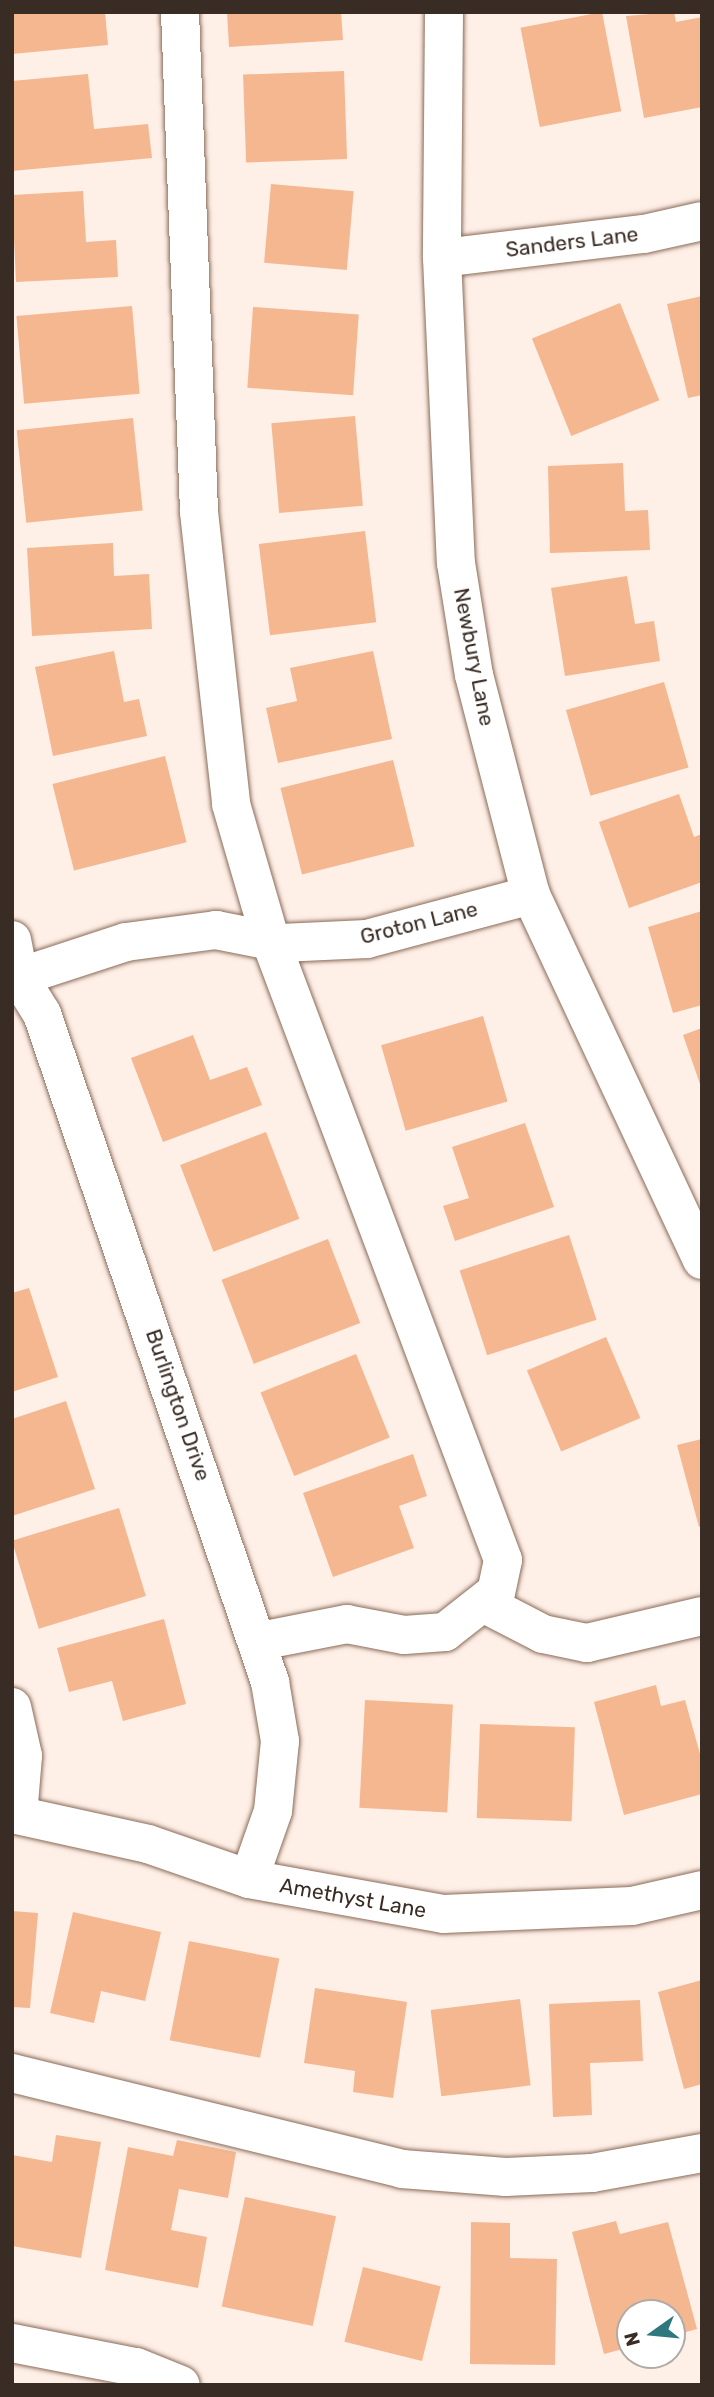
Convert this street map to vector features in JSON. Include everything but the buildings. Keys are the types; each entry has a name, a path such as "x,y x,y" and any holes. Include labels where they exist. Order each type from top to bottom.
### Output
{"street":[{"path":"180,12 199,512 231,804 271,942 503,1560 496,1592 485,1604 445,1632 404,1635 346,1624 260,1641"},
{"name":"Newbury Lane","path":"444,12 442,258 456,563 474,676 531,895 702,1260"},
{"name":"Sanders Lane","path":"442,258 644,234 702,221"},
{"name":"Groton Lane","path":"16,959 216,930 271,942 367,939 531,895"},
{"name":"Burlington Drive","path":"16,959 42,1014 260,1641 280,1741 273,1811 249,1879"},
{"path":"485,1604 571,1642 702,1616"},
{"path":"12,1707 23,1756 15,1814"},
{"name":"Amethyst Lane","path":"15,1814 148,1844 249,1879 443,1914 632,1906 702,1890"},
{"path":"12,2073 402,2169 506,2178 580,2174 702,2153"},
{"path":"12,2343 136,2367 181,2385"}]}
